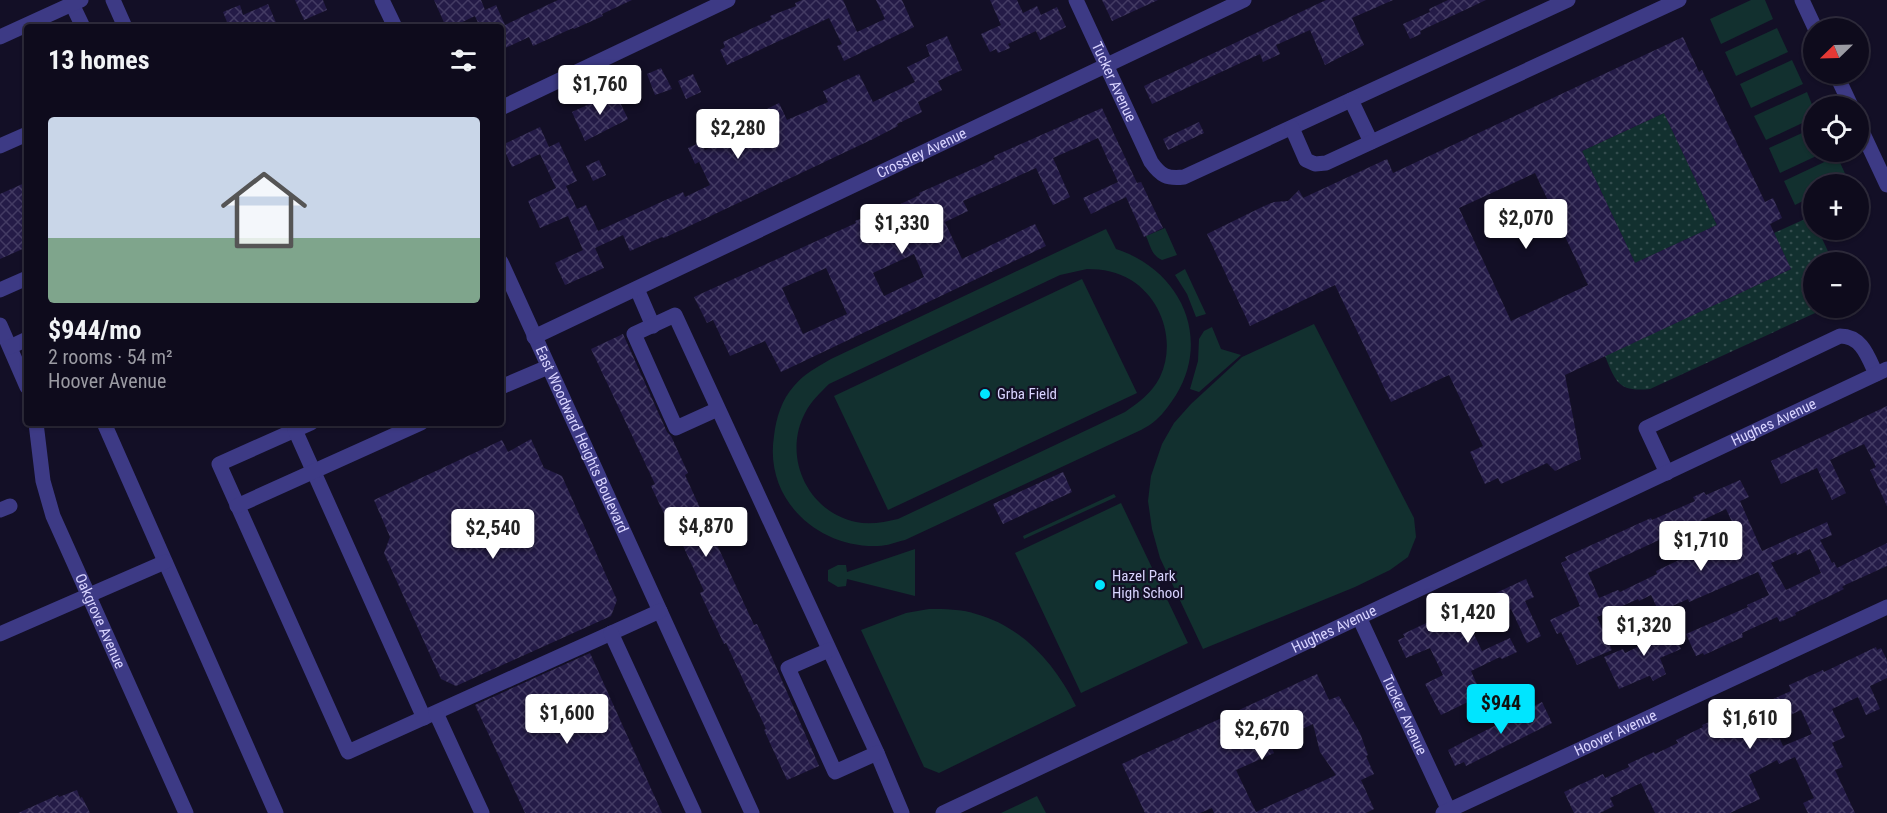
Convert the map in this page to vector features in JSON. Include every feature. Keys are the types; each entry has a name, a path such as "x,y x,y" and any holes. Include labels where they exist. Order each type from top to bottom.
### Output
{"street":[{"path":"113,0 124,24"},
{"path":"382,0 394,24"},
{"path":"504,107 728,0"},
{"name":"Tucker Avenue","path":"1076,0 1151,162 1162,175 1173,178 1184,177 1292,128"},
{"name":"Crossley Avenue","path":"534,337 1244,0"},
{"path":"1568,0 1292,128 1306,160 1315,164 1326,163 1679,0"},
{"path":"1802,0 1810,18"},
{"path":"28,24 76,2 82,24"},
{"path":"0,37 24,26"},
{"path":"1351,100 1371,142"},
{"path":"0,146 24,135"},
{"path":"1869,146 1887,184"},
{"name":"East Woodward Heights Boulevard","path":"504,269 752,813"},
{"path":"0,290 24,279"},
{"path":"637,289 653,326"},
{"path":"718,409 676,428 634,334 675,315 877,753 902,813"},
{"path":"0,325 24,380"},
{"path":"1667,473 1646,428 1840,336 1854,339 1861,345 1881,372"},
{"path":"10,347 24,340"},
{"path":"504,386 548,367"},
{"name":"Hughes Avenue","path":"943,813 1881,372"},
{"name":"Oakgrove Avenue","path":"36,426 47,500 186,813"},
{"path":"105,426 276,813"},
{"path":"304,426 219,464 348,752 660,611"},
{"path":"237,506 414,426"},
{"path":"295,430 430,715 482,813"},
{"path":"0,634 165,562"},
{"name":"Hoover Avenue","path":"1448,812 1887,607"},
{"name":"Tucker Avenue","path":"1359,617 1448,812"},
{"path":"611,633 694,813"},
{"path":"829,650 788,668 835,772 877,753"}],"green space":[{"path":"1751,0 1765,0 1773,19 1721,44 1710,19"},
{"path":"1777,28 1788,52 1736,76 1725,52"},
{"path":"1792,60 1803,84 1751,108 1740,84"},
{"path":"1807,92 1809,96 1803,96 1803,123 1766,140 1754,116"},
{"path":"1664,113 1717,225 1635,263 1582,151"},
{"path":"1803,133 1804,162 1780,173 1769,148"},
{"path":"1824,162 1840,162 1845,174 1803,174 1803,201 1795,205 1784,181"},
{"path":"1803,220 1803,240 1823,240 1828,252 1803,252 1804,318 1650,389 1631,389 1620,384 1612,373 1605,356 1791,269 1774,233"},
{"path":"1165,228 1177,255 1162,260 1154,253 1146,236"},
{"path":"1106,229 1116,249 1138,259 1157,272 1172,288 1183,307 1189,328 1191,350 1186,373 1176,395 1162,414 1149,425 905,540 878,546 835,539 816,529 799,515 786,499 777,480 773,459 774,436 783,403 802,378 831,359","holes":["1087,269 1105,270 1131,280 1151,299 1164,323 1167,350 1165,364 1157,383 1140,401 1125,412 898,519 872,523 856,522 839,516 813,495 798,464 799,430 810,405 829,384 1060,275"]},
{"path":"1185,269 1206,314 1196,317 1187,294 1175,275"},
{"name":"Grba Field","path":"1082,279 1137,393 888,510 834,396"},
{"path":"1314,324 1414,518 1416,537 1408,557 1390,570 1355,587 1203,649 1160,558 1152,529 1148,501 1151,476 1162,444 1174,423 1191,404 1242,357"},
{"path":"1212,327 1221,349 1241,355 1199,392 1190,389 1198,361 1199,339 1204,331"},
{"path":"1114,494 1116,497 1024,539 1023,536"},
{"path":"1121,503 1188,643 1081,693 1015,553"},
{"path":"915,549 915,596 847,579 846,586 838,587 828,581 828,570 838,565 846,565 847,572"},
{"path":"929,609 970,612 1008,628 1036,649 1048,662 1076,706 939,773 924,767 861,630 906,613"},
{"path":"1037,796 1046,813 1001,813"}],"building":[{"path":"295,0 323,0 327,10 304,20"},
{"path":"434,0 481,0 485,10 496,5 505,25 558,0 632,0 602,14 603,16 533,46 529,37 504,49 504,24 479,24 475,16 458,24 445,24"},
{"path":"802,0 843,0 857,32 885,19 876,0 902,0 914,27 844,61 837,46 842,44 829,18 727,65 720,50 725,47 723,42 772,19 770,16 796,6 795,3"},
{"path":"990,0 1017,0 1023,13 1037,6 1041,15 1057,7 1066,27 1040,40 1036,31 1008,44 1010,48 998,53 996,49 990,52 981,34 1001,25"},
{"path":"1102,0 1158,0 1112,21"},
{"path":"1326,0 1393,0 1352,18 1364,45 1325,65 1310,30 1276,45 1280,54 1263,62 1260,54 1152,104 1144,86"},
{"path":"1448,0 1486,0 1420,31 1421,34 1410,39 1403,24 1430,12 1429,9"},
{"path":"268,4 277,24 223,24 227,22 223,12 240,5 243,15"},
{"path":"947,36 962,70 938,81 942,90 918,102 922,112 873,139 664,238 630,251 623,235 595,248 604,268 565,285 555,263 583,250 568,216 540,228 528,201 556,188 540,154 512,167 504,149 504,144 540,127 549,147 559,142 577,181 566,186 577,209 586,205 598,231 683,192 685,197 710,185 699,162 695,164 688,148 701,142 705,150 744,132 769,119 765,110 779,103 787,120 828,102 823,91 859,74 873,102 915,82 907,67 930,56 926,45"},
{"path":"1683,37 1699,72 1702,70 1765,202 1773,198 1782,218 1770,224 1791,269 1565,375 1581,459 1555,471 1547,463 1501,484 1498,478 1485,484 1470,452 1483,446 1449,375 1391,402 1335,285 1250,326 1207,234 1274,202 1288,201 1299,190 1303,198 1387,159 1393,173","holes":["1664,113 1717,225 1635,263 1582,151","1535,173 1588,285 1511,321 1459,208"]},
{"path":"661,68 672,89 655,95 647,74"},
{"path":"693,74 701,92 686,99 678,81"},
{"path":"615,92 628,119 585,141 572,112"},
{"path":"1102,108 1137,183 1141,182 1163,228 1144,237 1126,197 1091,214 1083,198 1118,182 1098,138 1053,158 1070,197 1053,205 1036,168 963,201 968,211 945,222 962,259 1035,224 1046,246 781,372 765,341 730,356 713,320 707,323 694,297 856,223 855,221 867,216 868,219 920,195 919,193 995,159 994,156","holes":["914,254 924,277 884,296 873,273","826,268 847,314 803,334 782,288"]},
{"path":"1199,122 1204,133 1168,150 1163,139"},
{"path":"599,160 606,175 593,181 586,166"},
{"path":"24,183 24,248 0,259 0,194"},
{"path":"623,334 688,473 685,475 754,625 757,624 764,639 819,766 787,780 726,643 724,644 700,593 704,591 678,535 675,537 651,486 655,484 591,349"},
{"path":"1887,406 1887,506 1870,470 1876,467 1864,444 1830,460 1846,493 1832,500 1817,468 1781,484 1771,461"},
{"path":"531,439 544,468 562,476 617,600 611,616 456,686 441,679 384,553 390,537 374,500 502,440 508,452"},
{"path":"1063,472 1072,492 1003,524 993,504"},
{"path":"1740,480 1749,497 1740,501 1762,551 1827,522 1832,535 1820,540 1837,568 1887,543 1887,566 1845,585 1842,587 1844,589 1795,613 1796,615 1780,622 1777,617 1742,633 1743,637 1704,655 1703,653 1696,656 1686,634 1748,607 1747,605 1769,595 1758,572 1689,602 1688,599 1659,612 1651,595 1639,601 1638,599 1597,617 1612,650 1577,665 1561,632 1557,634 1550,620 1580,606 1561,563 1567,560 1565,557 1695,501 1693,497 1704,492 1706,495","holes":["1726,509 1739,537 1699,556 1686,528","1672,534 1683,558 1620,592 1618,590 1599,598 1588,573","1810,549 1821,573 1786,590 1771,563 1796,552 1797,555"]},
{"path":"1526,579 1534,597 1525,601 1541,636 1527,643 1511,609 1471,628 1482,651 1510,638 1517,652 1502,659 1500,657 1471,671 1483,698 1471,704 1470,701 1441,715 1425,684 1443,675 1430,648 1406,658 1398,640 1405,637 1403,634"},
{"path":"1666,618 1681,649 1660,658 1666,674 1653,681 1649,676 1619,689 1604,657 1623,649 1625,653 1656,638 1651,625"},
{"path":"1876,647 1877,650 1881,648 1887,660 1887,678 1870,686 1880,709 1866,715 1858,697 1832,709 1845,737 1832,743 1843,767 1835,770 1855,813 1808,813 1803,803 1814,798 1795,757 1779,764 1777,760 1749,775 1760,799 1730,813 1655,813 1641,783 1610,798 1614,806 1600,813 1574,813 1564,792 1603,774 1605,778 1629,767 1628,764 1678,743 1676,740 1703,727 1702,725 1741,710 1742,713 1791,691 1789,685 1823,670 1824,672","holes":["1801,710 1812,734 1783,746 1773,723"]},
{"path":"590,653 662,813 525,813 475,705"},
{"path":"1317,674 1329,700 1339,696 1360,733 1374,774 1361,780 1374,809 1366,813 1214,813 1212,808 1200,813 1145,813 1122,764","holes":["1313,724 1320,752 1336,775 1256,812 1236,770 1274,753 1271,746 1275,744 1274,742"]},
{"path":"1542,702 1552,723 1466,766 1464,762 1455,766 1448,750 1500,723 1509,717 1507,714 1520,708 1522,712"},
{"path":"77,790 90,813 18,813 58,795 59,797"}],"place":[{"name":"Grba Field","path":"985,394"},
{"name":"Hazel Park High School","path":"1100,585"}]}
